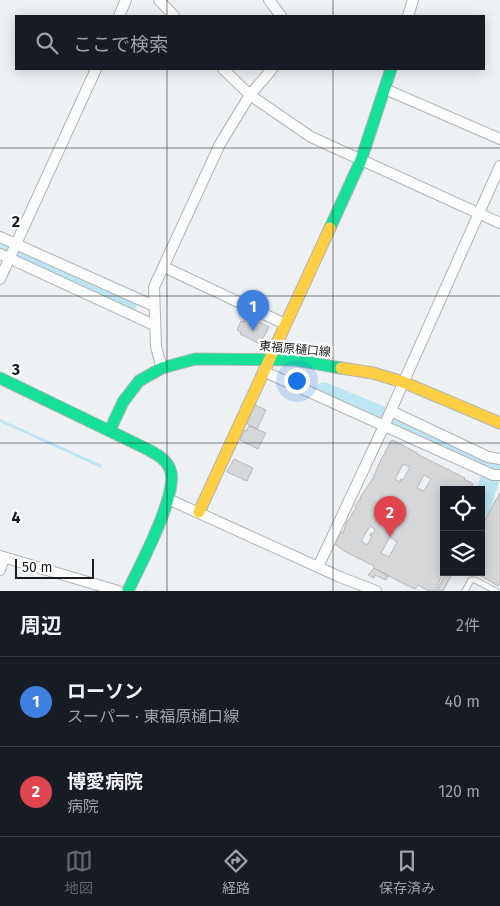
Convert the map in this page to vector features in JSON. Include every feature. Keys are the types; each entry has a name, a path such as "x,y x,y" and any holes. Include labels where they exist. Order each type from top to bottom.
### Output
{"main road":[{"path":"199,512 361,160 391,70"},
{"name":"東福原樋口線","path":"110,430 123,402 139,381 162,368 195,359 296,360 373,373 403,382 500,423"},
{"path":"0,378 147,449 161,457 168,465 172,473 168,499 128,591"}],"street":[{"path":"119,15 126,0"},
{"path":"159,0 173,15"},
{"path":"269,0 280,15"},
{"path":"408,15 413,0"},
{"path":"0,279 5,256 16,244 96,70"},
{"path":"224,70 250,95 311,137 500,223"},
{"path":"162,368 156,347 154,287 220,144 250,95 271,70"},
{"path":"385,89 500,139"},
{"path":"318,566 390,412 500,166"},
{"path":"0,237 154,306"},
{"path":"5,256 154,324"},
{"path":"164,267 285,324"},
{"path":"263,371 493,475 500,475"},
{"path":"390,412 488,457 500,459"},
{"path":"168,499 318,566 340,578 376,591"},
{"path":"0,570 2,557 118,591"}],"lane":[{"path":"466,591 471,580 475,580 496,591"}],"water":[{"path":"0,419 102,465 101,468 0,422"}],"building":[{"path":"247,316 269,327 260,344 240,334 241,332 237,330 241,321 244,322"},
{"path":"253,404 266,410 257,429 244,422"},
{"path":"249,426 266,433 258,449 240,440 244,430 246,431"},
{"path":"393,440 473,484 472,486 440,486 440,576 442,576 435,591 429,591 418,585 415,589 406,585 344,551 335,544 341,532 343,533 346,523 356,508 355,506 361,500 360,498 373,478","holes":["403,464 410,467 400,482 395,479","424,475 431,479 424,491 417,488","370,526 375,529 373,534 371,533 370,536 372,536 367,545 361,541","390,537 397,542 389,557 381,553"]},
{"path":"234,459 253,468 247,481 227,472"},
{"path":"500,493 500,583 498,586 481,576 485,576 485,519"},
{"path":"374,568 388,576 386,580 375,575 374,578 368,575"},
{"path":"444,576 451,576 443,591 437,591"}],"waterway":[{"path":"0,244 128,303"},
{"path":"324,392 500,467"},
{"path":"485,494 494,466"}],"traffic: fast":[{"path":"330,228 361,160 391,70"},
{"path":"110,430 123,402 139,381 162,368 195,359 296,360 341,368"},
{"path":"0,378 147,449 160,457 168,465 172,480 164,511 149,548 128,591"}],"traffic: slow":[{"path":"199,512 330,228"},
{"path":"341,368 373,373 403,382 500,423"}],"place":[{"name":"ローソン","path":"253,331"},
{"name":"博愛病院","path":"390,537"}]}
